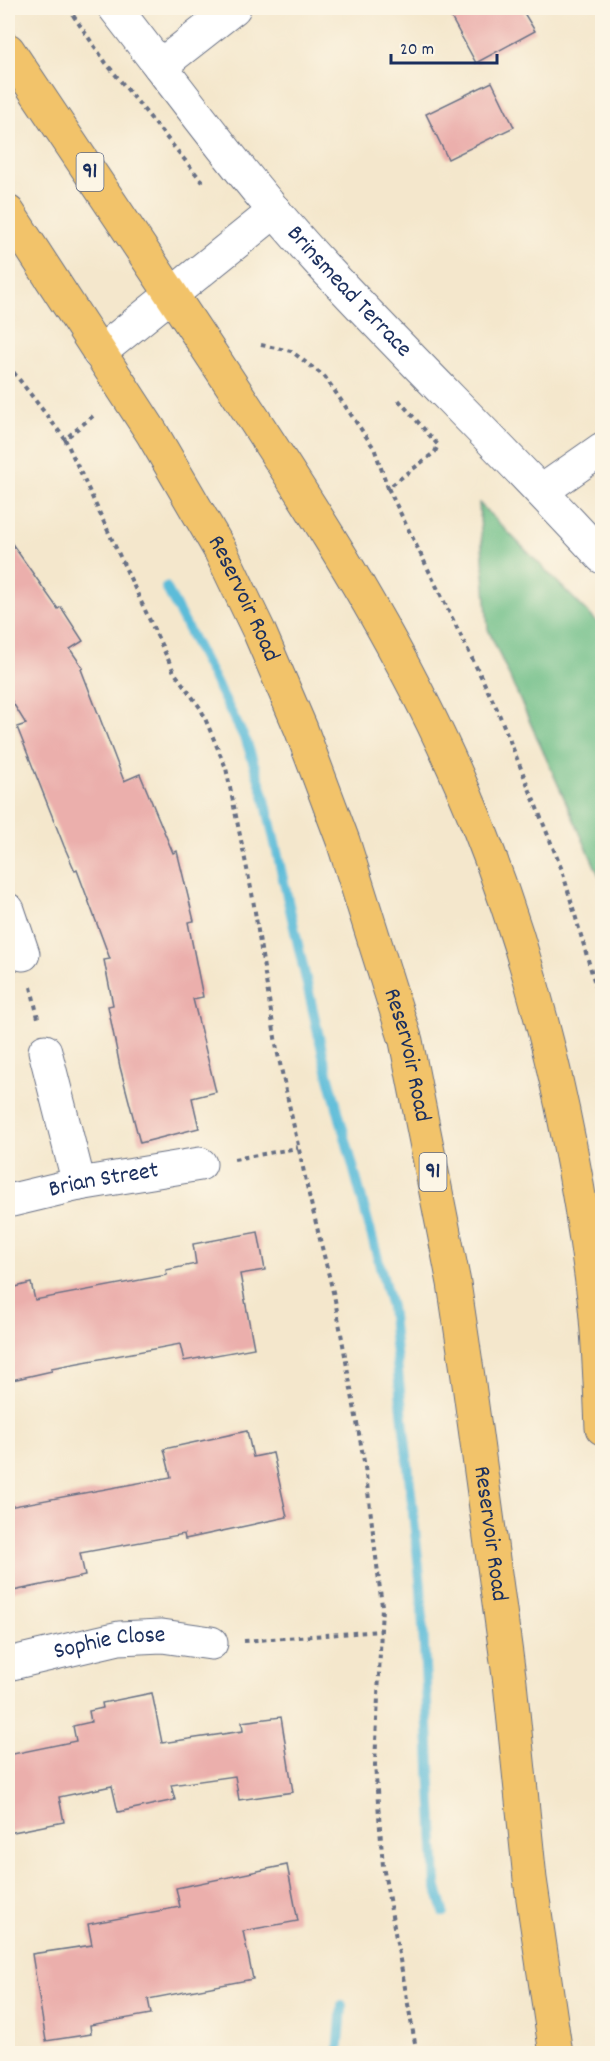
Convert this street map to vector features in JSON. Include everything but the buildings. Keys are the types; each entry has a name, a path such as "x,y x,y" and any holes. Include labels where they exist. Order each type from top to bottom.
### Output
{"main road":[{"name":"91","path":"8,50 310,505 369,603 430,718 477,823 518,942 553,1070 576,1182 594,1300 603,1428"},
{"name":"Reservoir Road","path":"8,212 152,433 214,540 259,631 301,729 343,841 406,1041 454,1283 468,1377 510,1683 530,1879 556,2054"}],"street":[{"name":"Brinsmead Terrace","path":"115,8 275,212 322,265 542,491 603,557"},
{"path":"160,66 234,8"},
{"path":"99,353 275,212"},
{"path":"542,491 603,449"},
{"path":"8,910 23,954"},
{"path":"45,1051 79,1184"},
{"name":"Brian Street","path":"8,1201 79,1184 200,1164"},
{"name":"Sophie Close","path":"8,1664 119,1638 162,1636 211,1643"}],"path":[{"path":"68,8 106,63 209,190"},
{"path":"261,345 291,351 325,377 374,448 388,488 501,719 562,870 603,1008"},
{"path":"8,365 65,439 174,672 201,709 226,768 252,893 277,1050 335,1299 365,1467 382,1606 375,1765 382,1866 417,2054"},
{"path":"388,388 438,445 435,452 388,488"},
{"path":"65,439 93,416"},
{"path":"23,954 45,1051"},
{"path":"200,1164 298,1148"},
{"path":"211,1643 381,1631"}],"green space":[{"path":"479,503 602,627 602,882 488,629"}],"waterway":[{"path":"166,587 247,743 264,795 324,1059 391,1307 421,1587 436,1885 444,1912"},
{"path":"338,2054 342,2006"}]}
